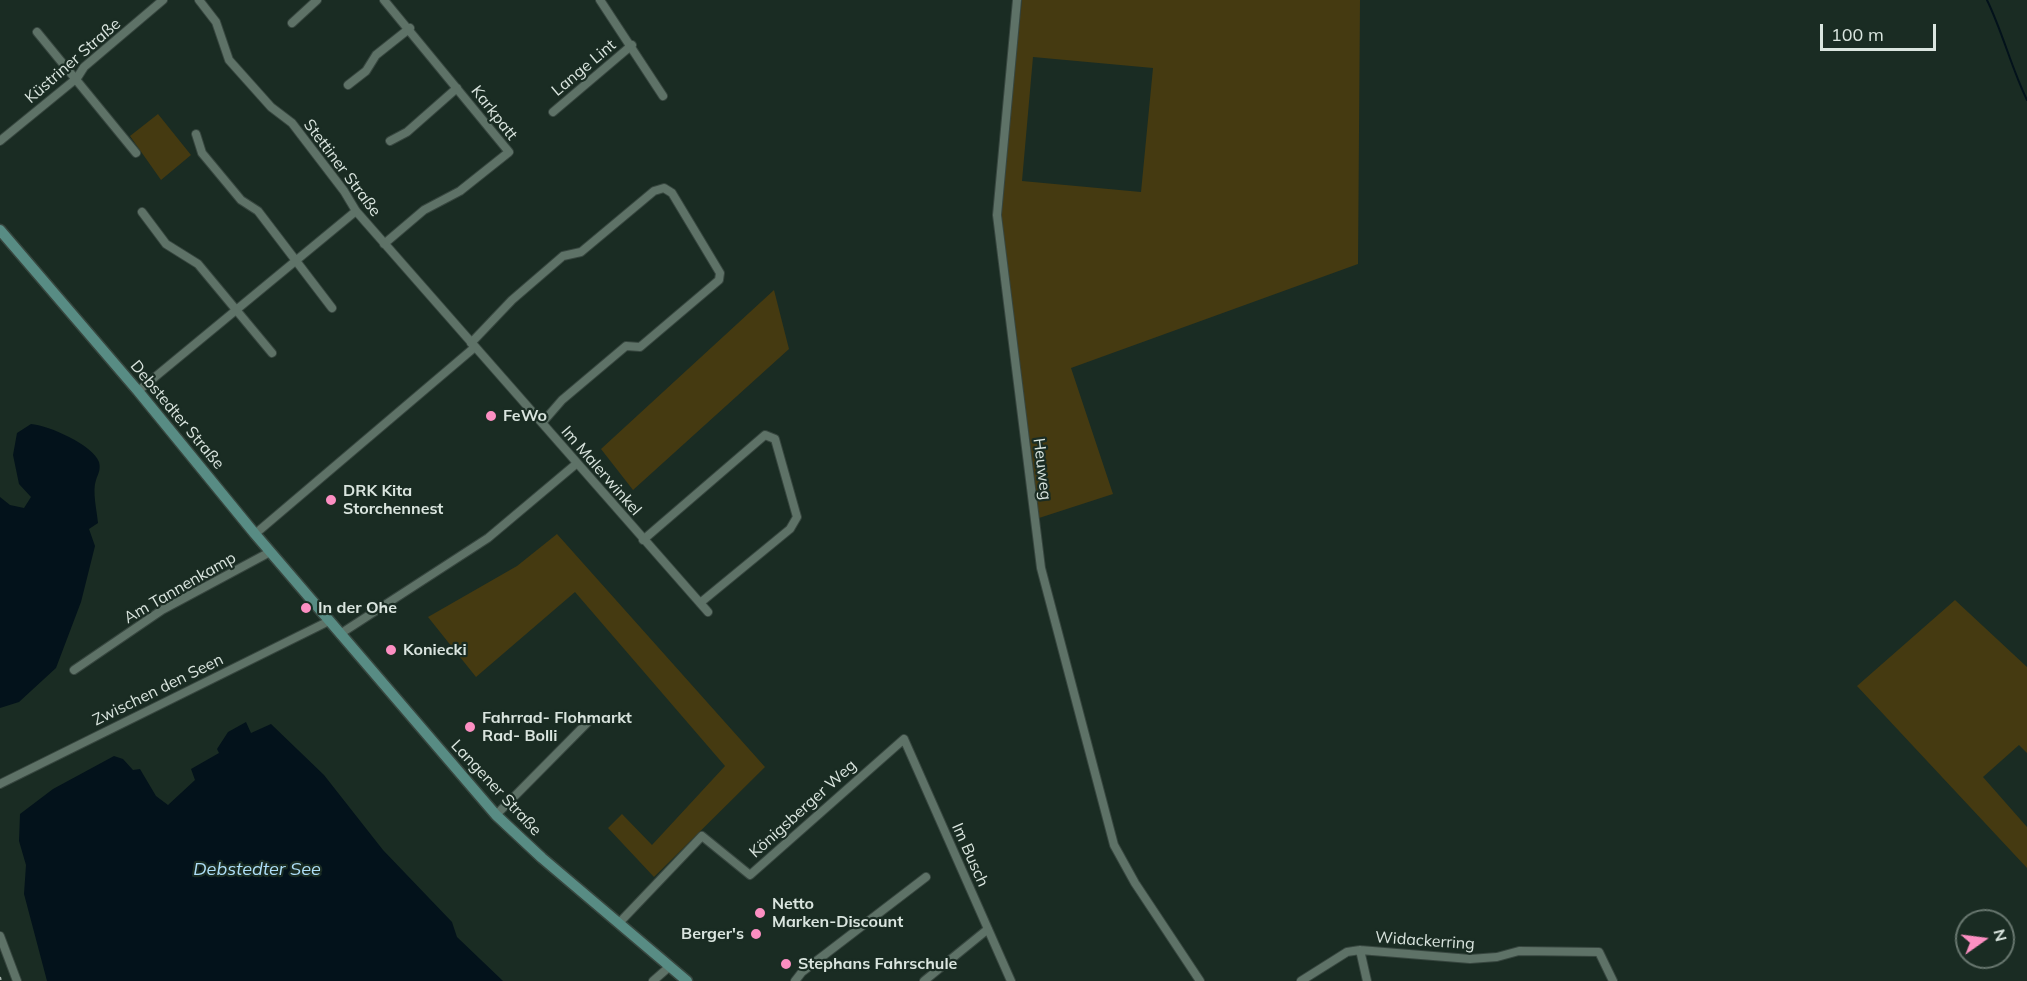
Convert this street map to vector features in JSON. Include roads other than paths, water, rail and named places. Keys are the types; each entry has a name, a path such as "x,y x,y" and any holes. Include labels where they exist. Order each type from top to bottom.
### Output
{"main road":[{"name":"Debstedter Straße","path":"0,230 138,391 329,621"},
{"name":"Langener Straße","path":"329,621 496,815 547,862 687,981"}],"street":[{"name":"Küstriner Straße","path":"0,141 77,78 84,67 163,0"},
{"name":"Stettiner Straße","path":"199,0 216,22 229,60 270,107 292,123 344,191 356,211 473,345"},
{"path":"292,23 317,0"},
{"name":"Karkpatt","path":"384,0 410,28 509,152 460,191 424,210 384,244"},
{"path":"600,0 632,45 663,96"},
{"name":"Heuweg","path":"1017,0 997,209 1039,554 1114,845 1134,883 1200,981"},
{"path":"348,85 366,71 376,55 410,28"},
{"path":"37,32 77,78 136,153"},
{"name":"Lange Lint","path":"553,112 632,45"},
{"path":"390,141 407,132 457,88"},
{"path":"196,134 202,153 241,200 258,211 332,308"},
{"path":"255,534 473,345 512,300 563,256 581,252 654,191 663,188 672,193 720,273 719,280 640,347 626,346 562,400 542,423"},
{"path":"138,391 356,211"},
{"path":"142,213 166,244 198,264 272,353"},
{"name":"Im Malerwinkel","path":"473,345 708,612"},
{"path":"643,540 765,435 775,439 797,517 790,529 700,603"},
{"path":"340,634 488,538 576,464"},
{"name":"Am Tannenkamp","path":"74,670 162,610 270,552"},
{"name":"Zwischen den Seen","path":"0,784 329,621"},
{"path":"496,815 587,723"},
{"name":"Königsberger Weg","path":"619,923 702,836 750,875 904,739"},
{"name":"Im Busch","path":"904,739 1011,981"},
{"path":"795,981 802,972 926,877"},
{"path":"924,981 988,929"},
{"path":"0,936 17,981"},
{"path":"1300,981 1347,952 1360,950 1368,981"},
{"name":"Widackerring","path":"1360,950 1470,959 1497,957 1519,951 1599,952 1612,981"},
{"path":"653,981 669,967"}],"water":[{"path":"31,424 69,437 95,456 100,467 94,490 98,523 89,529 95,546 81,602 56,668 19,702 0,708 0,497 10,505 24,508 31,497 19,484 13,455 17,433"},
{"name":"Debstedter See","path":"246,722 251,733 271,724 324,775 383,850 452,922 457,937 503,981 47,981 24,894 26,865 19,841 20,814 53,789 114,756 123,759 133,770 140,769 156,796 168,805 195,780 191,769 219,753 217,749 228,732"}],"waterway":[{"path":"1987,0 2027,100"}],"railway":[{"path":"0,977 1,981"}],"place":[{"name":"FeWo","path":"491,416"},
{"name":"DRK Kita Storchennest","path":"331,500"},
{"name":"In der Ohe","path":"306,608"},
{"name":"Koniecki","path":"391,650"},
{"name":"Fahrrad- Flohmarkt Rad- Bolli","path":"470,727"},
{"name":"Netto Marken-Discount","path":"760,913"},
{"name":"Berger's","path":"756,934"},
{"name":"Stephans Fahrschule","path":"786,964"}]}
